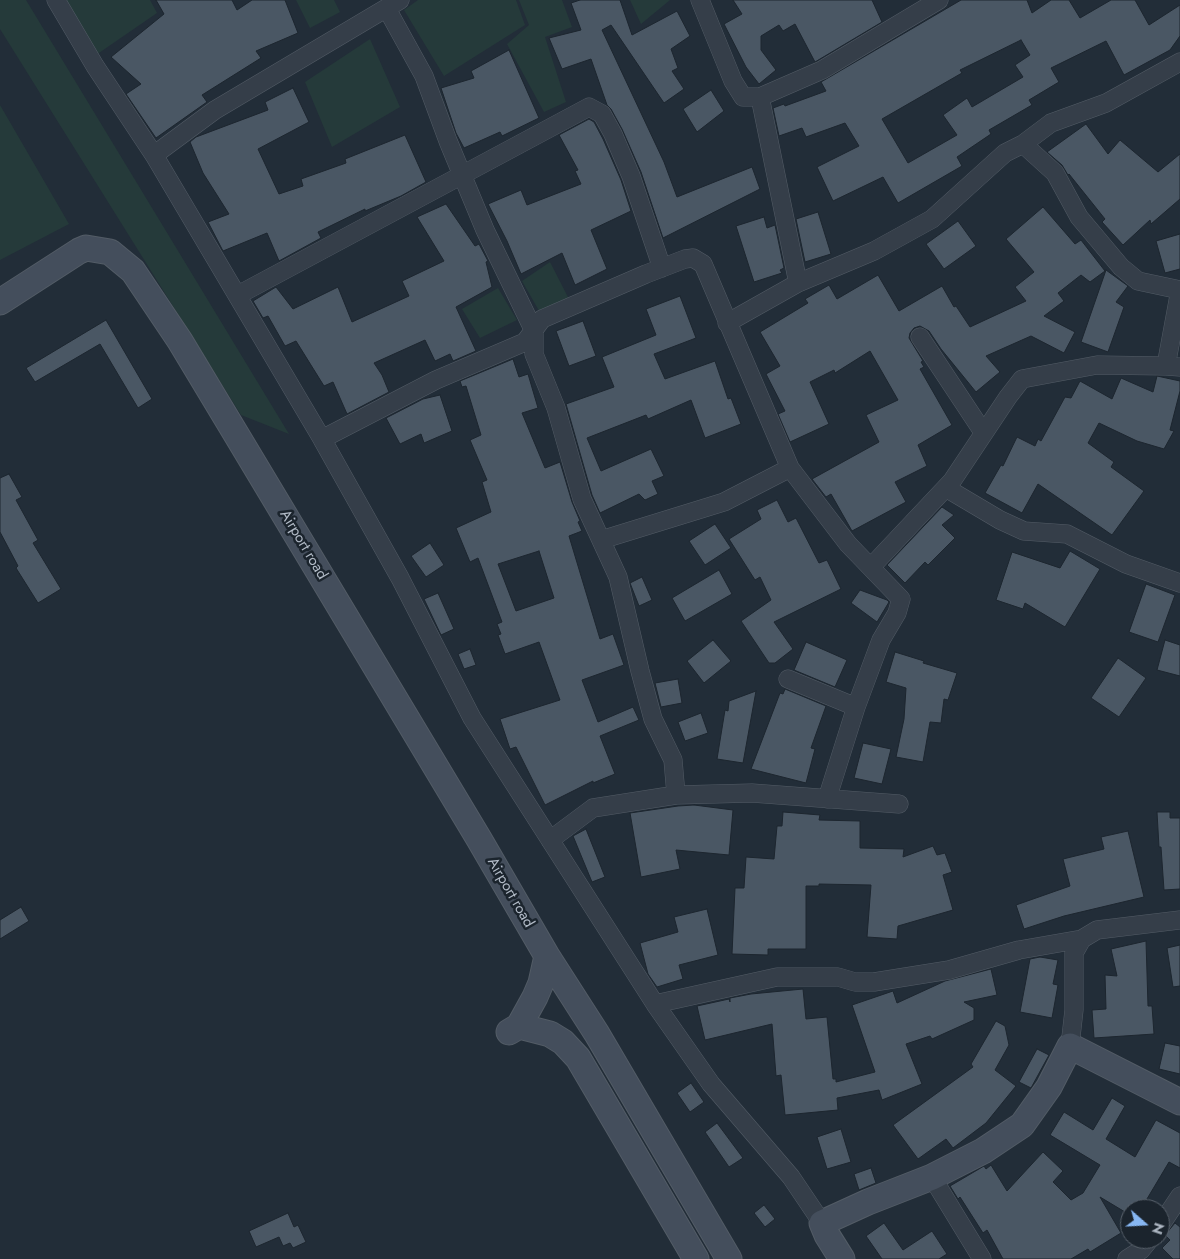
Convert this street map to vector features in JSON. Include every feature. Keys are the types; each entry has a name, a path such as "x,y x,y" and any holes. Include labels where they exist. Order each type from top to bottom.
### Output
{"main road":[{"name":"Airport road","path":"0,302 86,248 110,252 133,271 180,341 479,839 547,956 597,1034 729,1259"},
{"path":"547,956 541,983 535,997 514,1029 550,1034 562,1042 578,1058 696,1259"},
{"path":"842,1259 827,1236 822,1223 932,1178 982,1152 1022,1125 1049,1087 1070,1046 1180,1102"}],"street":[{"path":"56,0 95,66 154,155 322,439 400,578 472,718 655,1004 710,1084 791,1177 822,1223"},
{"path":"700,0 733,81 743,97 760,97 822,70 939,0"},
{"path":"154,155 215,110 394,4 485,230 534,332 534,354 556,408 582,499 618,577 653,719 673,760 676,795"},
{"path":"727,323 798,284 874,251 932,219 1005,153 1023,144 1051,123 1106,103 1180,62"},
{"path":"760,97 798,284"},
{"path":"238,295 589,107 602,114 613,134 631,176 662,268"},
{"path":"871,567 952,482 984,432 1022,379 1097,365 1173,366 1180,290 1138,281 1121,267 1079,218 1055,173 1023,144"},
{"path":"322,439 436,380 525,342 542,319 662,268 693,258 703,264 790,468 848,544 901,599 897,613 881,640 856,707 826,798"},
{"path":"920,337 984,432"},
{"path":"601,540 724,502 790,468"},
{"path":"946,488 1000,520 1024,531 1067,534 1126,564 1180,583"},
{"path":"788,679 856,707"},
{"path":"550,840 592,808 676,795 752,793 899,804"},
{"path":"655,1004 777,977 838,977 855,982 874,982 949,970 1019,950 1082,939 1097,930 1180,920"},
{"path":"1070,1046 1074,1010 1074,953 1082,939"},
{"path":"932,1178 982,1259"},
{"path":"1170,1211 1180,1196"}],"green space":[{"path":"0,0 26,0 289,434 241,415 0,29"},
{"path":"65,0 150,0 157,13 96,55"},
{"path":"296,0 334,0 340,12 310,28"},
{"path":"418,0 516,0 525,25 444,76 404,10"},
{"path":"519,0 562,0 572,27 545,37 566,102 544,112 507,44 529,25"},
{"path":"630,0 670,0 641,24"},
{"path":"370,39 400,107 332,147 305,82"},
{"path":"0,105 69,224 0,260"},
{"path":"550,262 571,303 542,316 522,281"},
{"path":"498,288 517,320 480,338 462,309"}],"building":[{"path":"156,0 232,0 237,10 252,0 285,0 298,33 256,51 261,58 202,95 207,102 156,138 126,94 141,84 111,57 164,14"},
{"path":"580,0 620,0 632,35 677,11 690,36 671,49 678,68 672,71 684,89 664,103 611,25 602,30 664,162 677,197 752,167 760,189 663,238 641,172 622,129 607,105 591,59 562,69 549,38 581,30 571,3"},
{"path":"733,0 872,0 882,22 815,62 795,24 783,31 779,25 761,36 761,50 776,70 759,84 746,67 724,24 742,14"},
{"path":"961,0 1027,0 1032,13 1051,0 1069,0 1080,18 1111,0 1135,0 1149,25 1180,5 1180,36 1170,50 1124,75 1106,41 1051,68 1059,82 1029,100 1032,105 989,130 991,134 957,157 962,166 898,203 883,177 833,201 817,167 859,146 845,123 806,137 802,128 779,136 773,108 784,104 785,106 826,91 821,82","holes":["1021,40 1030,55 1015,65 1023,77 972,107 967,98 943,115 957,135 908,163 882,119 962,73 960,70"]},
{"path":"509,50 539,118 502,136 500,132 464,148 456,133 441,88 474,78 471,71"},
{"path":"293,88 309,122 258,149 279,194 303,186 301,179 346,163 345,159 405,135 426,182 401,196 365,211 365,209 318,232 321,238 279,261 267,233 223,251 208,222 229,214 203,173 190,142 196,137 268,110 265,102"},
{"path":"711,90 724,111 697,132 683,109"},
{"path":"589,119 594,122 603,139 621,180 631,211 591,230 607,269 575,285 562,253 521,274 488,204 521,190 527,205 581,184 575,171 578,170 559,135"},
{"path":"1086,124 1108,154 1120,140 1158,172 1180,154 1180,199 1151,224 1150,220 1123,245 1102,222 1105,219 1068,175 1062,165 1047,152"},
{"path":"446,204 475,246 479,244 488,261 486,262 492,287 456,307 476,351 453,361 450,354 435,361 425,340 374,363 382,375 389,392 347,414 333,382 324,386 296,341 285,346 268,316 263,318 253,301 276,287 293,309 338,287 352,322 409,296 402,281 444,261 417,217"},
{"path":"1043,207 1075,244 1081,240 1105,271 1090,282 1081,275 1058,293 1064,301 1044,316 1075,332 1064,353 1031,336 986,356 1000,372 976,392 929,331 920,326 914,328 909,338 923,361 921,362 924,367 920,369 952,425 918,445 927,466 895,482 906,502 852,531 831,494 826,497 812,479 879,442 866,415 898,400 870,351 835,373 834,370 810,382 829,424 790,442 778,414 785,411 766,374 780,366 760,332 808,303 805,299 829,285 837,299 878,275 899,311 942,286 954,307 956,306 970,327 1026,301 1015,287 1034,272 1006,239"},
{"path":"818,212 831,254 805,262 796,219"},
{"path":"764,217 767,228 775,225 784,268 780,270 782,273 754,282 736,226"},
{"path":"958,221 976,246 944,269 926,244"},
{"path":"1180,234 1180,269 1165,273 1156,241"},
{"path":"1106,270 1128,286 1116,302 1124,307 1108,352 1081,342"},
{"path":"680,296 696,338 654,354 665,379 715,361 728,399 731,398 741,424 705,438 691,400 648,419 646,415 587,438 601,471 651,449 664,476 652,481 658,494 645,500 639,494 600,513 592,495 566,404 614,387 602,357 656,335 646,309"},
{"path":"106,320 152,399 138,408 100,344 35,382 26,368"},
{"path":"583,321 596,356 569,366 556,331"},
{"path":"513,359 519,377 528,374 538,408 522,413 545,468 560,462 582,531 569,536 600,639 613,634 624,665 582,680 598,722 633,707 639,720 600,736 615,774 593,783 593,781 545,805 516,747 510,749 500,719 560,700 539,642 505,654 498,635 501,634 497,624 502,622 478,558 470,562 456,528 491,512 482,482 487,480 470,440 481,435 466,386 462,387 460,381","holes":["539,551 554,598 516,611 498,564"]},
{"path":"1157,376 1180,381 1180,391 1170,430 1174,431 1164,449 1137,441 1099,423 1088,443 1114,462 1111,467 1144,491 1112,535 1038,484 1022,513 985,493 1001,465 1003,466 1017,437 1035,446 1038,439 1041,441 1065,397 1071,398 1080,381 1112,399 1121,378 1153,392"},
{"path":"440,395 452,431 424,443 421,434 400,444 386,418 423,399"},
{"path":"9,474 22,497 16,500 38,540 33,543 61,589 38,603 16,568 18,566 0,532 0,478"},
{"path":"777,500 788,522 796,518 819,563 827,560 841,589 774,622 793,649 775,663 769,663 741,621 771,600 760,577 755,580 729,539 761,519 757,510"},
{"path":"942,507 954,515 942,525 955,538 928,565 925,562 905,583 887,565"},
{"path":"715,524 731,548 705,565 689,541"},
{"path":"430,543 444,565 426,577 411,556"},
{"path":"1070,551 1100,569 1065,627 1025,603 1023,609 996,600 1012,552 1060,568"},
{"path":"719,570 732,594 685,621 672,598"},
{"path":"642,577 652,600 639,606 630,583"},
{"path":"1146,584 1175,595 1158,642 1129,632"},
{"path":"860,590 889,602 877,622 851,603"},
{"path":"438,593 454,629 441,635 424,599"},
{"path":"713,640 731,661 704,683 687,661"},
{"path":"1165,640 1180,645 1180,676 1157,670"},
{"path":"806,642 847,660 835,687 794,670"},
{"path":"470,649 476,665 464,669 458,654"},
{"path":"895,652 957,673 948,700 944,699 941,723 930,722 923,762 896,757 904,719 906,688 886,682"},
{"path":"1118,658 1146,678 1119,717 1091,698"},
{"path":"678,679 682,703 661,707 655,683"},
{"path":"785,689 826,706 811,748 815,749 806,783 751,769 780,693 783,694"},
{"path":"756,691 743,763 717,759 725,710 728,711 729,701"},
{"path":"701,713 708,733 685,741 678,722"},
{"path":"863,743 891,749 882,784 854,778"},
{"path":"694,805 733,810 729,855 676,850 680,869 641,877 630,813"},
{"path":"783,812 820,815 819,820 860,821 860,848 904,849 903,857 933,846 937,855 945,853 952,872 943,875 953,910 898,926 897,939 867,937 871,885 819,884 819,886 806,886 806,949 768,949 768,955 732,954 735,888 744,888 746,857 774,859 777,826 782,826"},
{"path":"1157,812 1170,812 1170,818 1180,818 1180,889 1164,890"},
{"path":"586,829 605,877 592,882 573,836"},
{"path":"1128,831 1144,897 1064,916 1024,929 1016,905 1070,886 1063,859 1104,849 1101,837"},
{"path":"21,907 29,921 0,939 0,920"},
{"path":"707,909 718,955 679,965 683,979 657,987 648,974 640,943 678,932 674,917"},
{"path":"1146,941 1148,1006 1152,1006 1154,1034 1094,1038 1092,1010 1106,1009 1105,975 1117,976 1111,949"},
{"path":"1180,945 1180,986 1173,987 1167,948"},
{"path":"1040,957 1058,960 1053,984 1058,985 1052,1018 1020,1012 1030,959"},
{"path":"991,969 997,995 964,1002 974,1008 974,1020 932,1039 930,1036 906,1044 922,1084 882,1100 879,1090 837,1098 838,1110 785,1115 781,1075 776,1076 772,1024 705,1040 697,1006 729,999 730,1002 730,998 751,994 803,989 806,1019 827,1017 833,1079 836,1079 836,1082 875,1072 852,1005 893,991 897,1003 945,981"},
{"path":"996,1021 1005,1026 1009,1045 995,1070 1016,1086 986,1123 953,1148 946,1139 918,1159 893,1125 973,1067 971,1064"},
{"path":"1165,1043 1180,1046 1180,1074 1159,1069"},
{"path":"1037,1049 1049,1055 1031,1088 1019,1082"},
{"path":"691,1083 704,1102 690,1112 677,1093"},
{"path":"1112,1098 1125,1106 1106,1139 1135,1157 1156,1120 1180,1133 1180,1168 1169,1162 1147,1199 1120,1199 1120,1209 1100,1197 1120,1234 1090,1252 1088,1249 1071,1259 1003,1259 987,1230 983,1233 960,1197 958,1199 950,1186 984,1166 986,1169 991,1165 1007,1191 1043,1152 1063,1171 1053,1182 1071,1200 1083,1193 1100,1165 1050,1135 1064,1112 1093,1130"},
{"path":"717,1123 743,1158 729,1167 705,1132"},
{"path":"841,1129 851,1162 827,1169 817,1137"},
{"path":"871,1168 876,1183 859,1190 854,1174"},
{"path":"764,1205 775,1219 765,1227 754,1213"},
{"path":"288,1213 294,1227 298,1225 306,1242 293,1248 290,1243 283,1246 279,1237 256,1247 249,1231"},
{"path":"884,1223 903,1250 932,1231 947,1254 939,1259 882,1259 866,1236"},
{"path":"1175,1223 1180,1227 1180,1259 1173,1259 1163,1249 1170,1249 1170,1229"}]}
